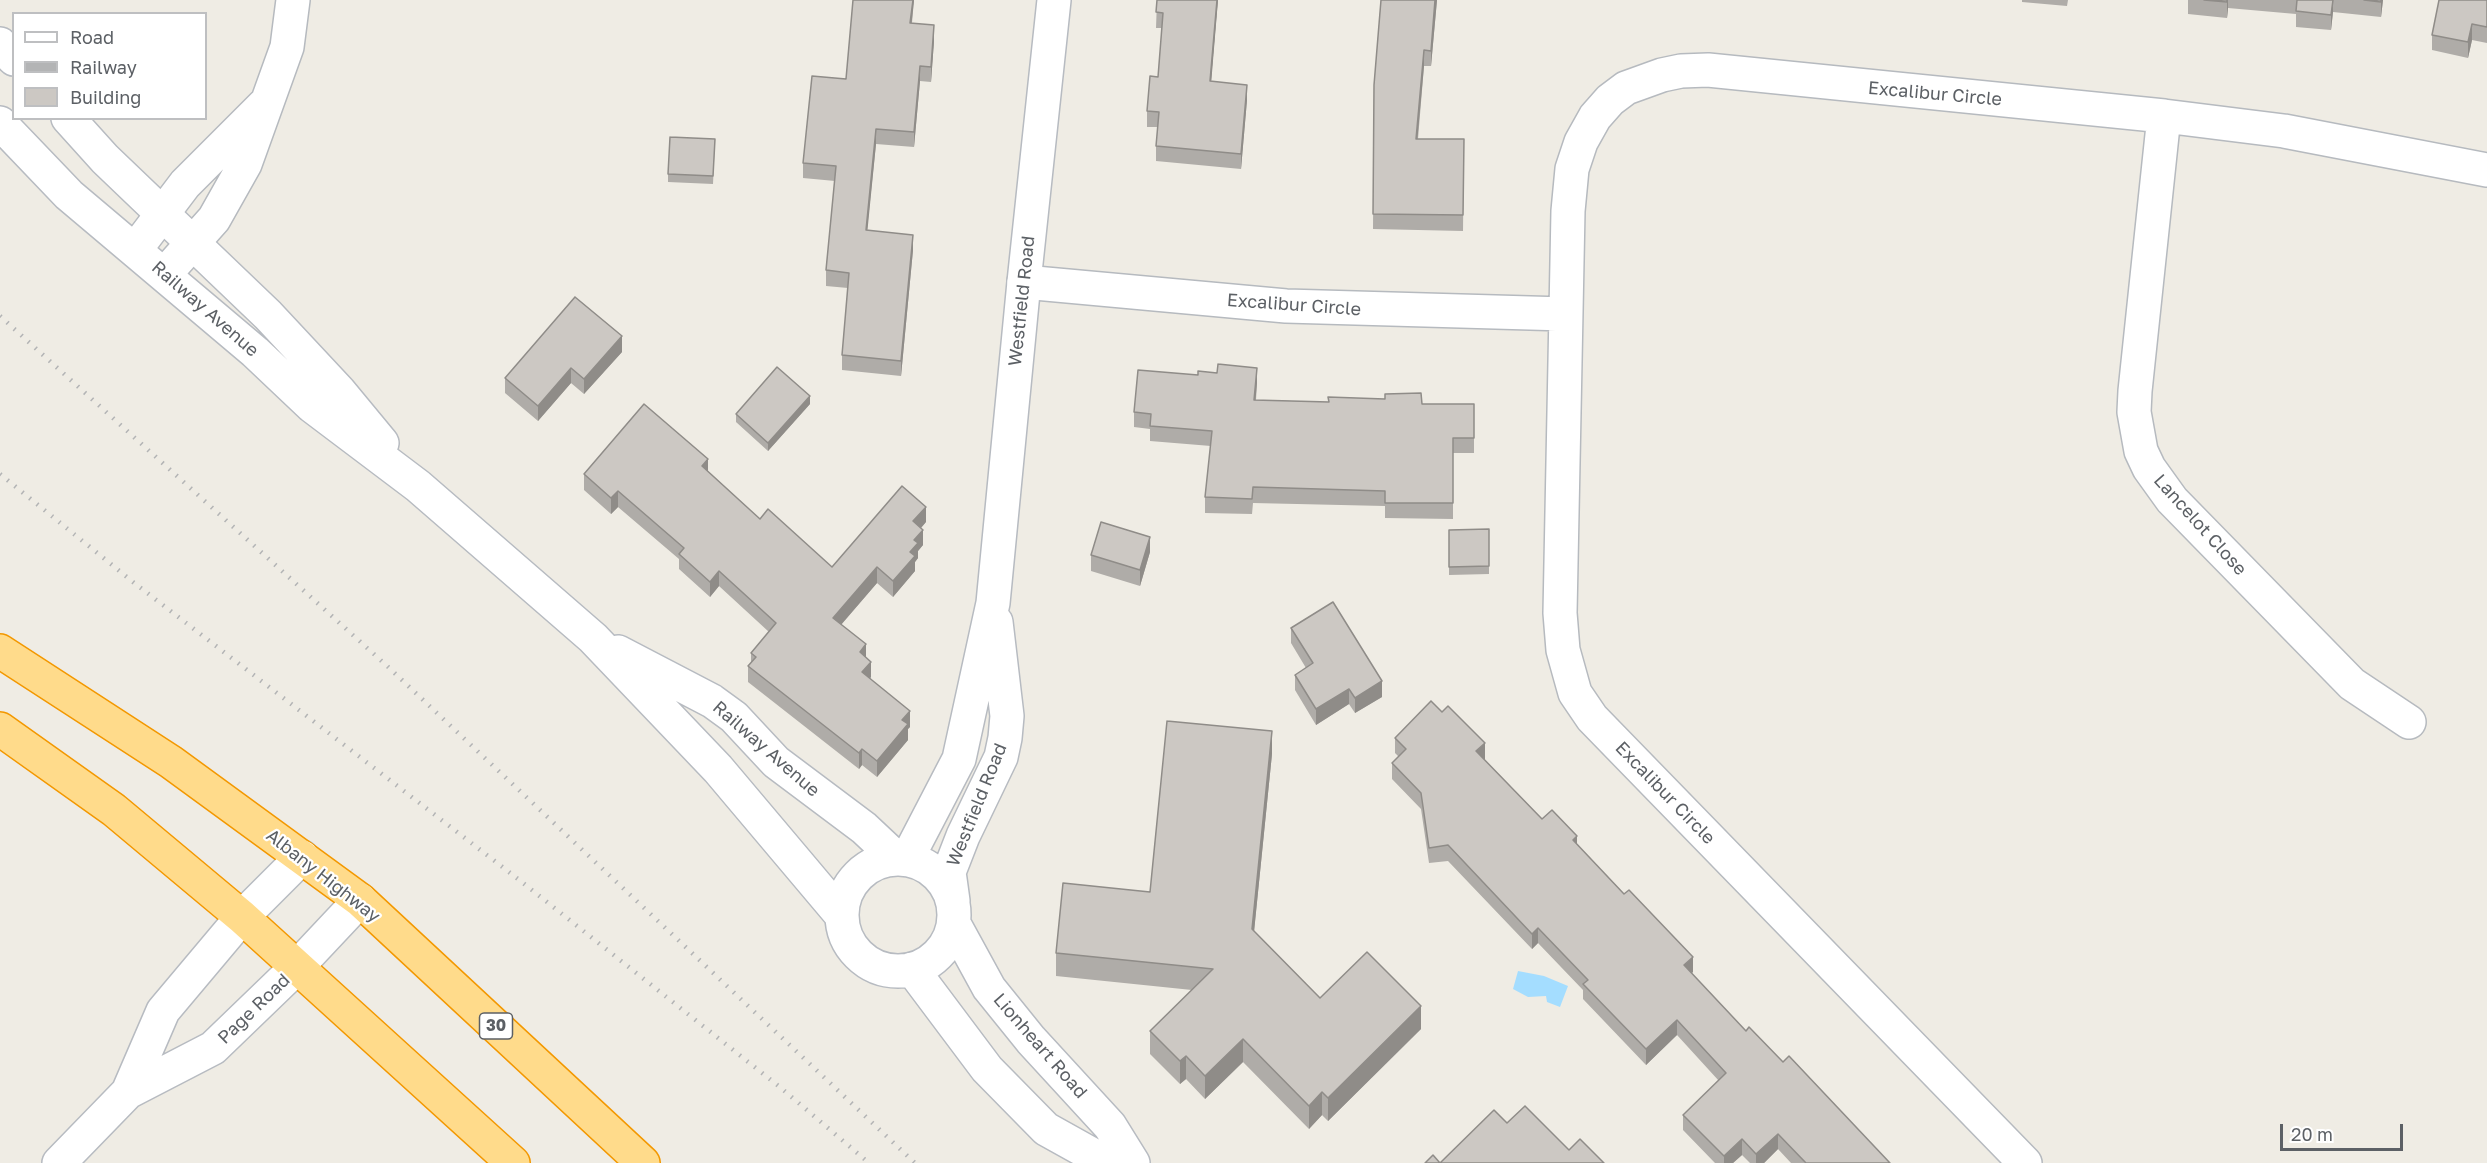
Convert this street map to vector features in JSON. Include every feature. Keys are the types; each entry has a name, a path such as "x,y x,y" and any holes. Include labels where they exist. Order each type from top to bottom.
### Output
{"highway":[{"name":"Albany Highway","path":"0,651 171,762 360,900 643,1163"},
{"path":"0,729 114,810 242,916 513,1163"}],"street":[{"path":"165,274 214,219 245,164 287,47 293,0"},
{"name":"Westfield Road","path":"902,859 960,759 993,603 1054,0"},
{"path":"0,44 12,57"},
{"name":"Excalibur Circle","path":"2025,1163 1599,725 1575,693 1568,675 1560,622 1565,314 1572,169 1581,142 1595,117 1610,100 1626,88 1644,80 1681,71 1708,70 2164,116 2284,131 2487,170"},
{"path":"135,250 161,214 211,156 265,104"},
{"name":"Lancelot Close","path":"2164,116 2134,391 2141,451 2154,476 2172,500 2344,676 2352,684 2409,722"},
{"name":"Railway Avenue","path":"70,120 105,159 268,315 339,391 418,486"},
{"name":"Railway Avenue","path":"0,123 69,195 255,352 312,406 418,486 593,638 718,769 842,916"},
{"name":"Excalibur Circle","path":"1024,282 1286,306 1565,314"},
{"name":"Westfield Road","path":"953,912 949,872 963,836 1001,757 1005,738 1007,716 1002,656 993,603"},
{"name":"Railway Avenue","path":"593,638 712,701 742,725 776,762 902,859"},
{"name":"Page Road","path":"128,1092 164,1011 242,916 302,857"},
{"path":"902,859 932,869 948,889 953,912 949,939 940,952 927,963 912,969 895,971 879,968 864,960 852,947 845,933 842,916 843,901 857,876 882,861 902,859"},
{"name":"Page Road","path":"59,1163 128,1092 213,1048 297,967 360,900"},
{"name":"Lionheart Road","path":"953,912 989,988 1031,1040 1110,1126 1132,1163"},
{"path":"912,969 987,1069 1046,1129 1107,1163"}],"water":[{"path":"1518,971 1544,976 1568,986 1560,1007 1547,1002 1546,996 1528,997 1513,989"}],"building":[{"path":"853,0 913,0 910,23 934,25 931,67 920,66 914,132 876,129 866,230 913,235 901,361 842,355 849,273 826,270 836,166 803,163 812,76 846,79"},
{"path":"1157,0 1217,0 1210,81 1247,85 1241,154 1156,146 1159,112 1147,111 1150,76 1158,77 1163,13 1156,12"},
{"path":"1381,0 1435,0 1431,51 1424,50 1416,139 1464,139 1463,215 1373,214 1374,85"},
{"path":"2204,0 2227,0 2227,2"},
{"path":"2297,0 2333,0 2331,15 2296,11"},
{"path":"2439,0 2487,0 2487,27 2472,24 2468,42 2432,35"},
{"path":"670,137 715,139 713,176 668,174"},
{"path":"575,297 622,336 584,379 571,368 538,406 505,378"},
{"path":"1218,364 1257,368 1254,400 1329,402 1328,397 1385,399 1385,394 1421,393 1422,404 1474,404 1474,438 1453,438 1453,503 1385,503 1385,491 1253,487 1252,499 1205,497 1212,431 1150,426 1151,414 1134,412 1138,370 1198,375 1198,371 1217,373"},
{"path":"777,367 810,396 768,443 736,414"},
{"path":"644,404 708,459 702,466 760,519 768,509 832,567 902,486 926,507 913,521 923,530 914,540 918,543 910,552 915,556 893,581 877,567 833,618 866,644 860,652 871,662 862,672 910,711 902,720 908,724 877,761 862,749 859,753 748,666 756,657 751,653 776,623 719,571 710,582 679,554 684,548 618,491 611,498 584,474"},
{"path":"1101,522 1150,537 1140,570 1091,555"},
{"path":"1489,529 1489,566 1449,567 1449,530"},
{"path":"1333,602 1382,681 1355,698 1349,689 1316,709 1295,675 1313,663 1291,628"},
{"path":"1431,701 1442,712 1448,706 1485,743 1476,751 1542,819 1552,810 1577,836 1573,840 1624,894 1629,890 1693,957 1684,965 1746,1031 1749,1027 1783,1062 1789,1056 1890,1163 1806,1163 1778,1134 1756,1154 1742,1139 1724,1156 1683,1115 1726,1073 1677,1020 1646,1049 1583,984 1588,980 1538,928 1532,934 1448,845 1429,848 1421,793 1392,763 1406,749 1395,738"},
{"path":"1167,721 1272,731 1252,929 1320,998 1367,952 1421,1006 1328,1098 1322,1092 1309,1106 1243,1039 1205,1076 1186,1056 1180,1061 1150,1031 1213,969 1056,953 1063,883 1150,892"},
{"path":"1525,1106 1569,1150 1580,1139 1604,1163 1440,1163 1494,1110 1507,1123"},
{"path":"1433,1155 1440,1163 1425,1163"}],"railway":[{"path":"0,316 386,665 915,1163"},
{"path":"0,474 133,582 518,879 781,1088 869,1163"}]}
